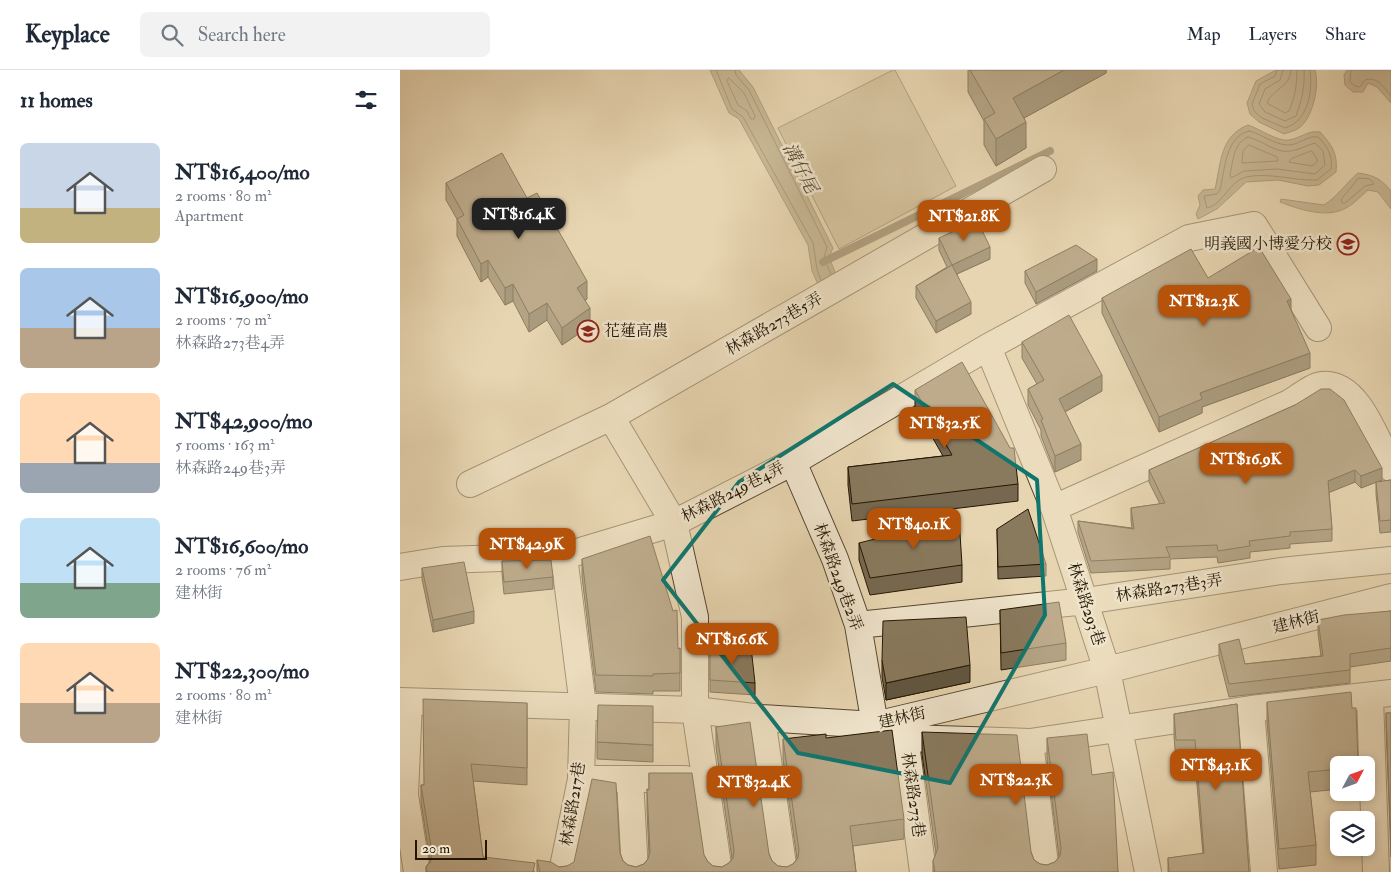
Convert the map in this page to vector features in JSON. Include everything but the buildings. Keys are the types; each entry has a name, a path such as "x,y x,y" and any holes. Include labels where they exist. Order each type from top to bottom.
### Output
{"street":[{"name":"林森路273巷5弄","path":"470,484 611,417 1043,169"},
{"path":"792,462 988,347 1188,238 1254,225 1318,328"},
{"name":"林森路293巷","path":"988,347 1054,508 1086,601 1107,670 1148,872"},
{"path":"1054,508 1289,403 1321,384 1340,386 1355,398 1391,468"},
{"path":"611,417 674,523 695,617 695,710 719,872"},
{"name":"林森路249巷4弄","path":"400,567 443,560 564,556 674,523 792,462"},
{"name":"林森路249巷2弄","path":"792,462 835,559 858,625 875,725"},
{"name":"林森路217巷","path":"562,872 581,779 583,706 564,556"},
{"name":"林森路273巷3弄","path":"858,625 1086,601 1281,571 1391,560"},
{"name":"建林街","path":"404,701 695,710 762,718 904,728 1107,670 1391,596"},
{"path":"904,728 1030,742 1251,709 1380,695 1376,872"},
{"path":"404,701 405,795 417,872"},
{"path":"1251,709 1264,872"},
{"path":"762,718 784,872"},
{"name":"林森路273巷","path":"904,728 923,872"},
{"path":"1030,742 1046,872"},
{"path":"581,779 705,778"},
{"path":"630,779 635,872"}],"highlighted area":[{"path":"893,384 1037,480 1045,615 950,783 798,753 663,580 739,482"}],"shaded area":[{"path":"895,70 956,186 839,249 778,128"}],"water":[{"path":"710,70 739,70 753,87 833,248 829,257 839,282 822,293 812,271 808,245 739,119 729,113"},
{"path":"1276,70 1315,70 1317,84 1312,109 1308,117 1299,128 1284,134 1259,122 1250,114 1247,103 1256,81"},
{"path":"1347,70 1391,70 1391,103 1377,87 1368,83 1363,92 1353,92 1345,85 1344,75"},
{"path":"1248,125 1285,140 1312,132 1320,132 1328,141 1335,155 1336,172 1319,185 1308,186 1278,180 1246,182 1217,209 1198,219 1196,214 1200,205 1198,196 1203,190 1215,189 1223,151 1227,143 1239,130"},
{"path":"1358,173 1377,178 1391,191 1391,209 1378,192 1368,190 1349,206 1330,213 1313,212 1280,202 1281,199 1324,205 1334,198"}],"waterway":[{"path":"823,262 1050,151"}],"place":[{"name":"明義國小博愛分校","path":"1348,244"},
{"name":"花蓮高農","path":"588,331"}],"water label":[{"name":"溝仔尾","path":"800,168"}]}
